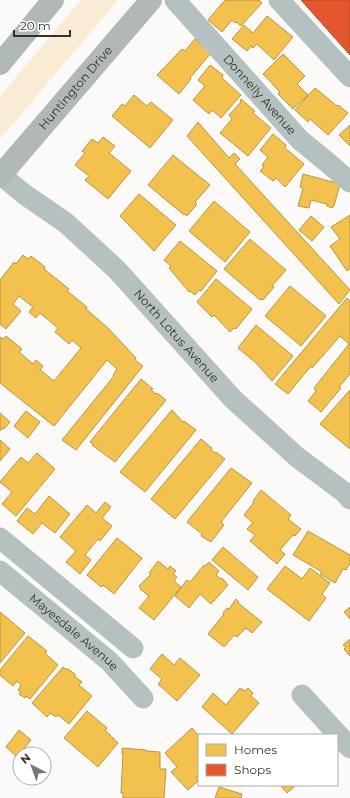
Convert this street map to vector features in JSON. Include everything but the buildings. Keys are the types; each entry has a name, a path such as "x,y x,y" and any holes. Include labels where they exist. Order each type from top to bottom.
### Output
{"main road":[{"path":"0,64 53,0"},
{"name":"Huntington Drive","path":"0,176 151,0"}],"street":[{"name":"Donnelly Avenue","path":"175,0 300,140 350,182"},
{"path":"279,0 350,77"},
{"name":"North Lotus Avenue","path":"0,176 66,223 118,270 233,399 297,457 344,492 350,499"},
{"path":"0,538 133,648"},
{"name":"Mayesdale Avenue","path":"0,571 109,661 142,698"},
{"path":"302,695 337,734"},
{"path":"338,735 350,748"}],"shaded area":[{"path":"81,0 118,0 0,139 0,96"}]}
